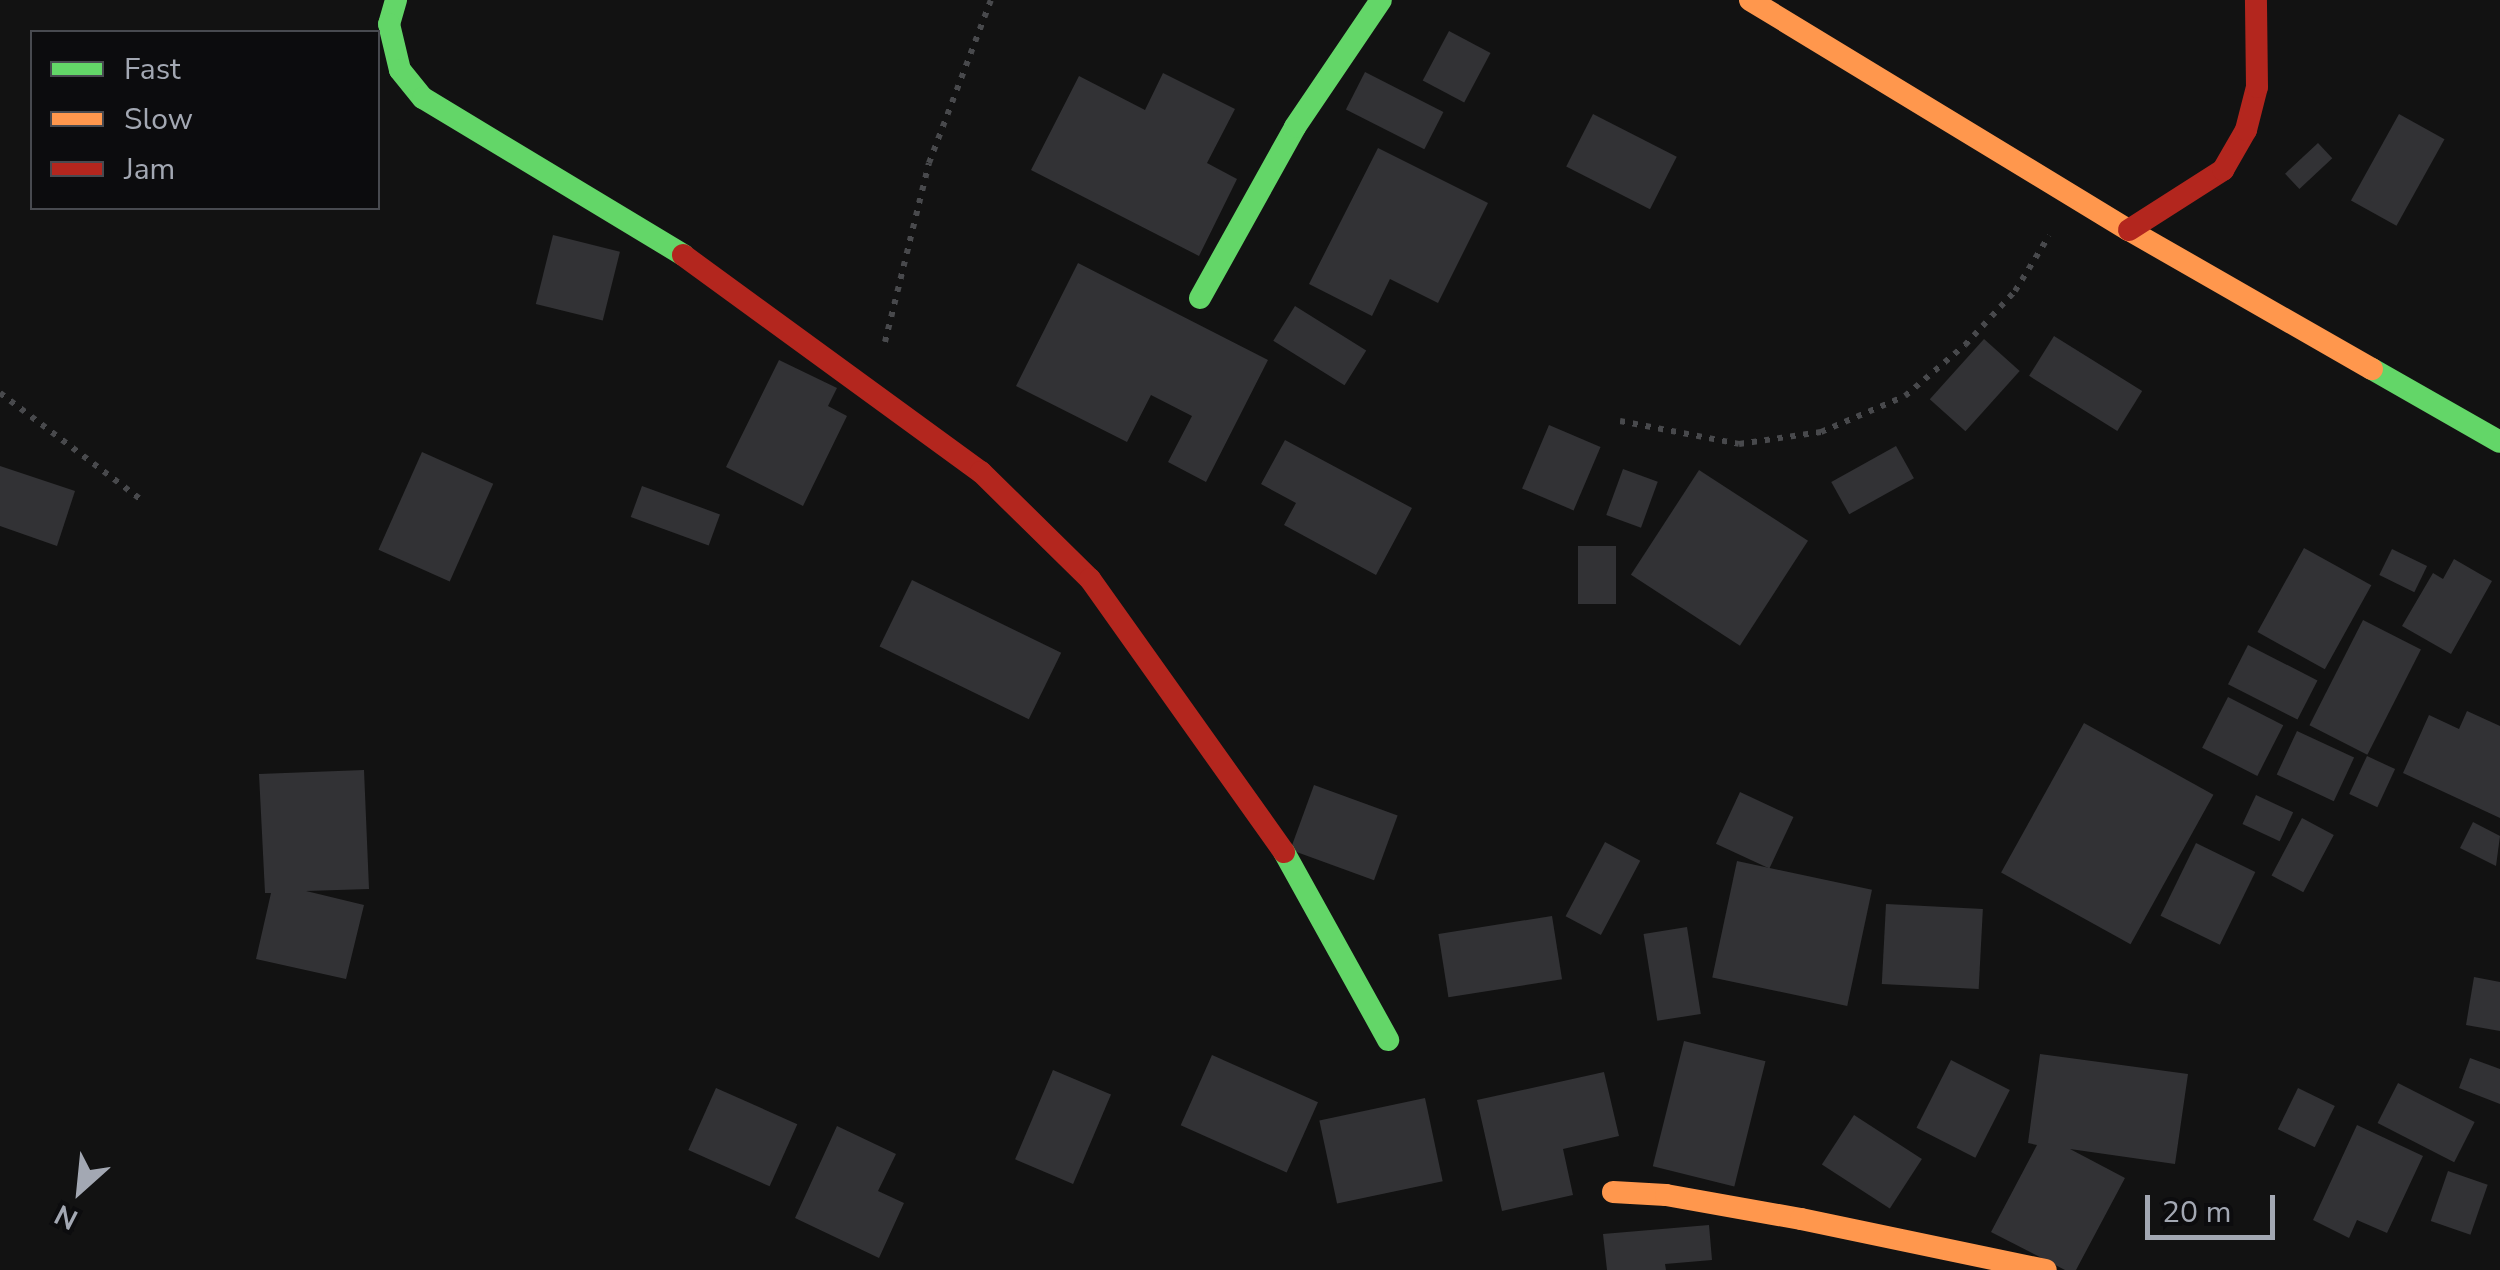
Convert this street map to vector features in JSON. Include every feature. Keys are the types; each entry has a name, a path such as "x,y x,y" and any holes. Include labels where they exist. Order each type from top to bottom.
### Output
{"street":[{"path":"396,0 389,24 400,70 423,98 462,126 699,265 981,472 1090,580 1273,832 1388,1040"},
{"path":"1200,298 1295,128 1381,0"},
{"path":"1750,0 2129,230 2500,442"},
{"path":"2129,230 2223,170 2246,130 2258,87 2256,0"},
{"path":"1613,1192 1666,1196 1782,1215 2046,1270"}],"path":[{"path":"872,392 929,162 991,0"},
{"path":"1620,421 1739,444 1820,432 1905,396 1965,345 2015,290 2074,197"},
{"path":"0,394 144,502"}],"building":[{"path":"1449,31 1490,53 1464,103 1423,80"},
{"path":"1365,72 1443,112 1424,149 1346,109"},
{"path":"1163,73 1235,109 1207,163 1237,179 1199,256 1031,170 1079,76 1145,110"},
{"path":"1593,114 1677,157 1650,209 1566,167"},
{"path":"2399,114 2444,139 2396,226 2351,201"},
{"path":"2318,143 2332,158 2299,189 2285,174"},
{"path":"1378,148 1488,203 1438,303 1390,279 1372,316 1309,284"},
{"path":"553,235 620,252 603,321 536,304"},
{"path":"1078,263 1268,360 1206,482 1168,462 1192,416 1151,395 1127,442 1016,386"},
{"path":"1295,306 1366,351 1345,385 1273,341"},
{"path":"2054,336 2142,391 2117,431 2029,376"},
{"path":"1984,339 2020,371 1965,431 1930,399"},
{"path":"779,360 837,388 828,406 847,416 803,506 726,467"},
{"path":"1549,425 1601,447 1574,510 1522,489"},
{"path":"1285,440 1412,508 1376,575 1284,525 1296,503 1261,484"},
{"path":"1896,446 1914,478 1849,514 1831,482"},
{"path":"422,452 493,484 450,581 378,550"},
{"path":"0,466 75,491 57,546 0,526"},
{"path":"1623,469 1658,482 1641,528 1606,515"},
{"path":"1699,470 1808,541 1740,646 1631,575"},
{"path":"642,486 720,514 709,545 631,517"},
{"path":"1578,546 1616,546 1616,604 1578,604"},
{"path":"2304,548 2371,585 2325,669 2257,632"},
{"path":"2392,549 2427,566 2414,592 2379,575"},
{"path":"2454,559 2492,581 2451,654 2402,626 2433,573 2443,579"},
{"path":"912,580 1061,653 1029,719 880,647"},
{"path":"2363,620 2421,650 2367,755 2309,725"},
{"path":"2248,645 2317,680 2298,720 2228,684"},
{"path":"2228,697 2283,725 2257,776 2202,748"},
{"path":"2467,711 2500,726 2500,818 2403,773 2429,715 2459,729"},
{"path":"2084,723 2213,795 2131,944 2001,873"},
{"path":"2297,731 2354,758 2334,801 2277,775"},
{"path":"2367,756 2395,769 2377,807 2349,794"},
{"path":"364,770 369,889 306,891 364,905 346,979 256,959 271,893 265,893 259,774"},
{"path":"1314,785 1398,815 1374,880 1290,850"},
{"path":"1740,792 1793,817 1769,869 1716,844"},
{"path":"2256,795 2293,812 2280,841 2242,824"},
{"path":"2302,818 2334,835 2303,892 2271,875"},
{"path":"2473,822 2500,836 2496,866 2460,848"},
{"path":"1605,842 1640,861 1601,935 1566,916"},
{"path":"2196,843 2255,872 2220,945 2160,916"},
{"path":"1737,861 1872,890 1847,1006 1712,977"},
{"path":"1886,904 1983,909 1979,989 1882,984"},
{"path":"1552,916 1562,979 1448,997 1438,934"},
{"path":"1687,927 1701,1014 1657,1021 1644,934"},
{"path":"2474,977 2500,982 2500,1031 2466,1025"},
{"path":"1684,1041 1766,1061 1734,1186 1653,1166"},
{"path":"2040,1054 2188,1074 2175,1164 2070,1149 2125,1178 2076,1270 2065,1270 1991,1232 2037,1145 2028,1143"},
{"path":"1212,1055 1318,1102 1287,1173 1181,1125"},
{"path":"2470,1058 2500,1069 2500,1104 2459,1088"},
{"path":"1951,1060 2010,1090 1975,1158 1916,1128"},
{"path":"1053,1070 1111,1095 1073,1184 1015,1159"},
{"path":"1604,1072 1619,1136 1563,1149 1573,1195 1502,1211 1477,1100"},
{"path":"2398,1083 2475,1122 2454,1162 2378,1123"},
{"path":"716,1088 797,1124 770,1186 688,1150"},
{"path":"2298,1088 2335,1106 2315,1147 2278,1129"},
{"path":"1425,1098 1443,1181 1337,1204 1319,1120"},
{"path":"1854,1115 1922,1159 1890,1209 1822,1164"},
{"path":"2357,1125 2423,1156 2387,1233 2357,1220 2349,1238 2313,1220"},
{"path":"837,1126 896,1154 878,1191 904,1203 879,1258 795,1218"},
{"path":"2448,1171 2488,1185 2470,1235 2431,1221"},
{"path":"1709,1225 1712,1260 1665,1264 1666,1270 1607,1270 1603,1234"}],"traffic: fast":[{"path":"396,0 389,24 400,70 423,98 683,255"},
{"path":"1200,298 1295,127 1381,0"},
{"path":"2372,369 2500,442"},
{"path":"1284,852 1388,1040"}],"traffic: slow":[{"path":"1750,0 2129,230 2372,369"},
{"path":"1613,1192 1666,1195 1801,1219 2046,1270"}],"traffic: jam":[{"path":"2129,230 2223,170 2246,130 2257,87 2256,0"},
{"path":"683,255 981,472 1090,579 1284,852"}]}
